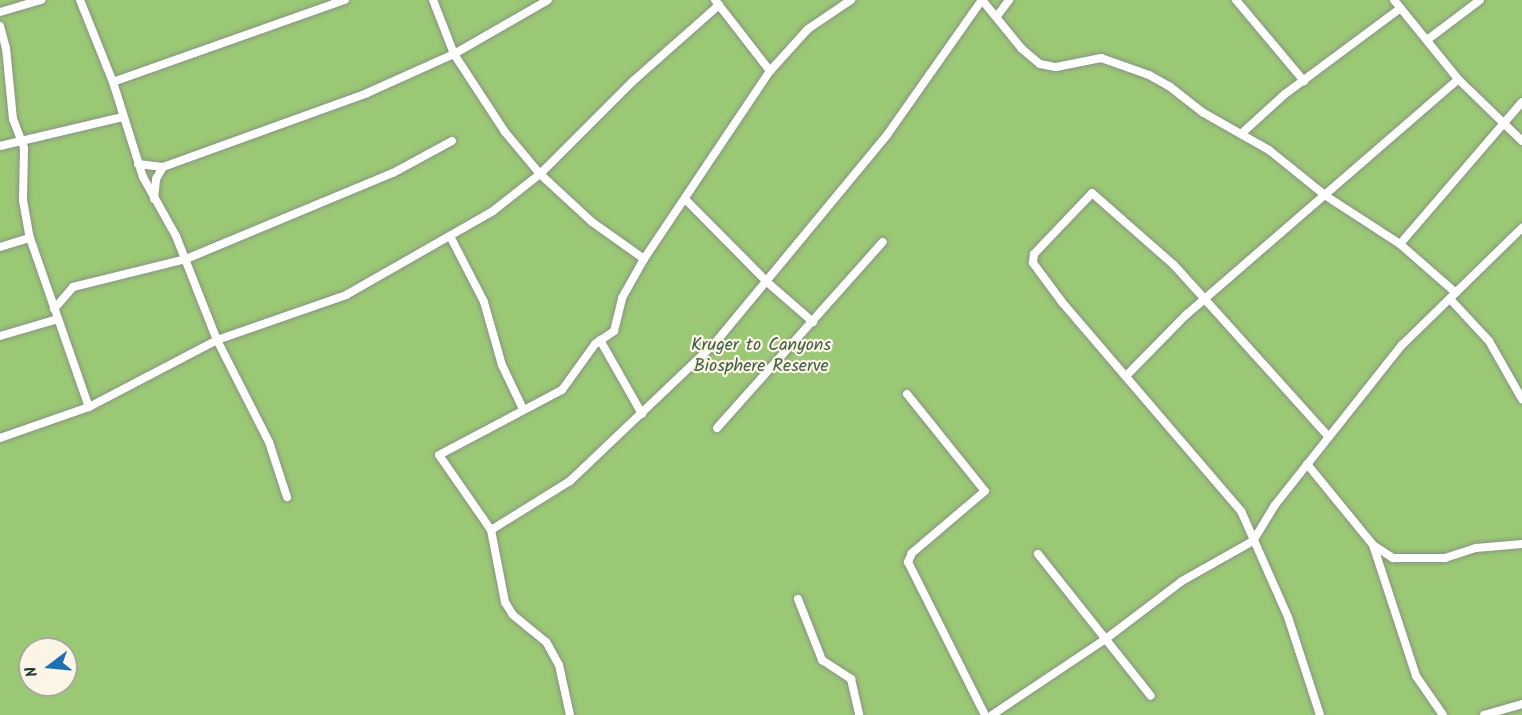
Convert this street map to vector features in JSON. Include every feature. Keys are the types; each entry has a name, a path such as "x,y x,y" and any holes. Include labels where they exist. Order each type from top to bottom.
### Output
{"street":[{"path":"0,12 41,0"},
{"path":"80,0 113,82 138,164 186,259 217,340 269,442 287,497"},
{"path":"113,82 345,0"},
{"path":"433,0 454,54 505,132 540,174 592,222 644,259"},
{"path":"138,164 163,167 368,93 454,54 548,0"},
{"path":"570,715 559,665 546,642 513,615 505,602 491,530 439,455 562,390 600,340 617,325 622,298 644,259 770,71 807,28 851,0"},
{"path":"491,530 570,481 716,343 887,135 982,0 1022,49 1040,64 1056,67 1092,58 1109,59 1149,75 1202,112 1269,150 1326,195 1400,244 1453,296 1489,341 1522,399"},
{"path":"997,16 1009,0"},
{"path":"1236,0 1304,81"},
{"path":"1394,0 1458,80 1522,141"},
{"path":"1427,40 1480,0"},
{"path":"0,438 89,407 217,340 346,295 493,211 540,174 633,81 717,2 770,71"},
{"path":"1241,134 1304,81 1401,8"},
{"path":"0,26 6,48 12,119 22,139 23,200 30,238 89,407"},
{"path":"1126,376 1204,300 1458,80"},
{"path":"1400,244 1506,124 1522,102"},
{"path":"0,146 123,117"},
{"path":"54,309 73,287 186,259 393,173 452,141"},
{"path":"154,199 156,179 163,167"},
{"path":"1320,715 1288,617 1241,511 1062,302 1032,259 1092,193 1155,246 1328,436"},
{"path":"685,199 767,282 813,322"},
{"path":"992,715 1107,638 1182,581 1253,541 1328,436 1402,345 1522,228"},
{"path":"450,236 484,302 502,365 523,410"},
{"path":"0,247 30,238"},
{"path":"717,428 883,242"},
{"path":"0,336 58,319"},
{"path":"600,340 642,414"},
{"path":"906,394 985,491 912,553 908,561 985,715"},
{"path":"1307,464 1373,544 1393,558 1412,561 1522,544"},
{"path":"1373,544 1416,676 1443,715"},
{"path":"1038,554 1151,696"},
{"path":"798,599 822,660 851,679 860,715"},
{"path":"1484,715 1522,704"}],"green space":[{"name":"Kruger to Canyons Biosphere Reserve","path":"0,0 1522,0 1522,715 0,715"}]}
